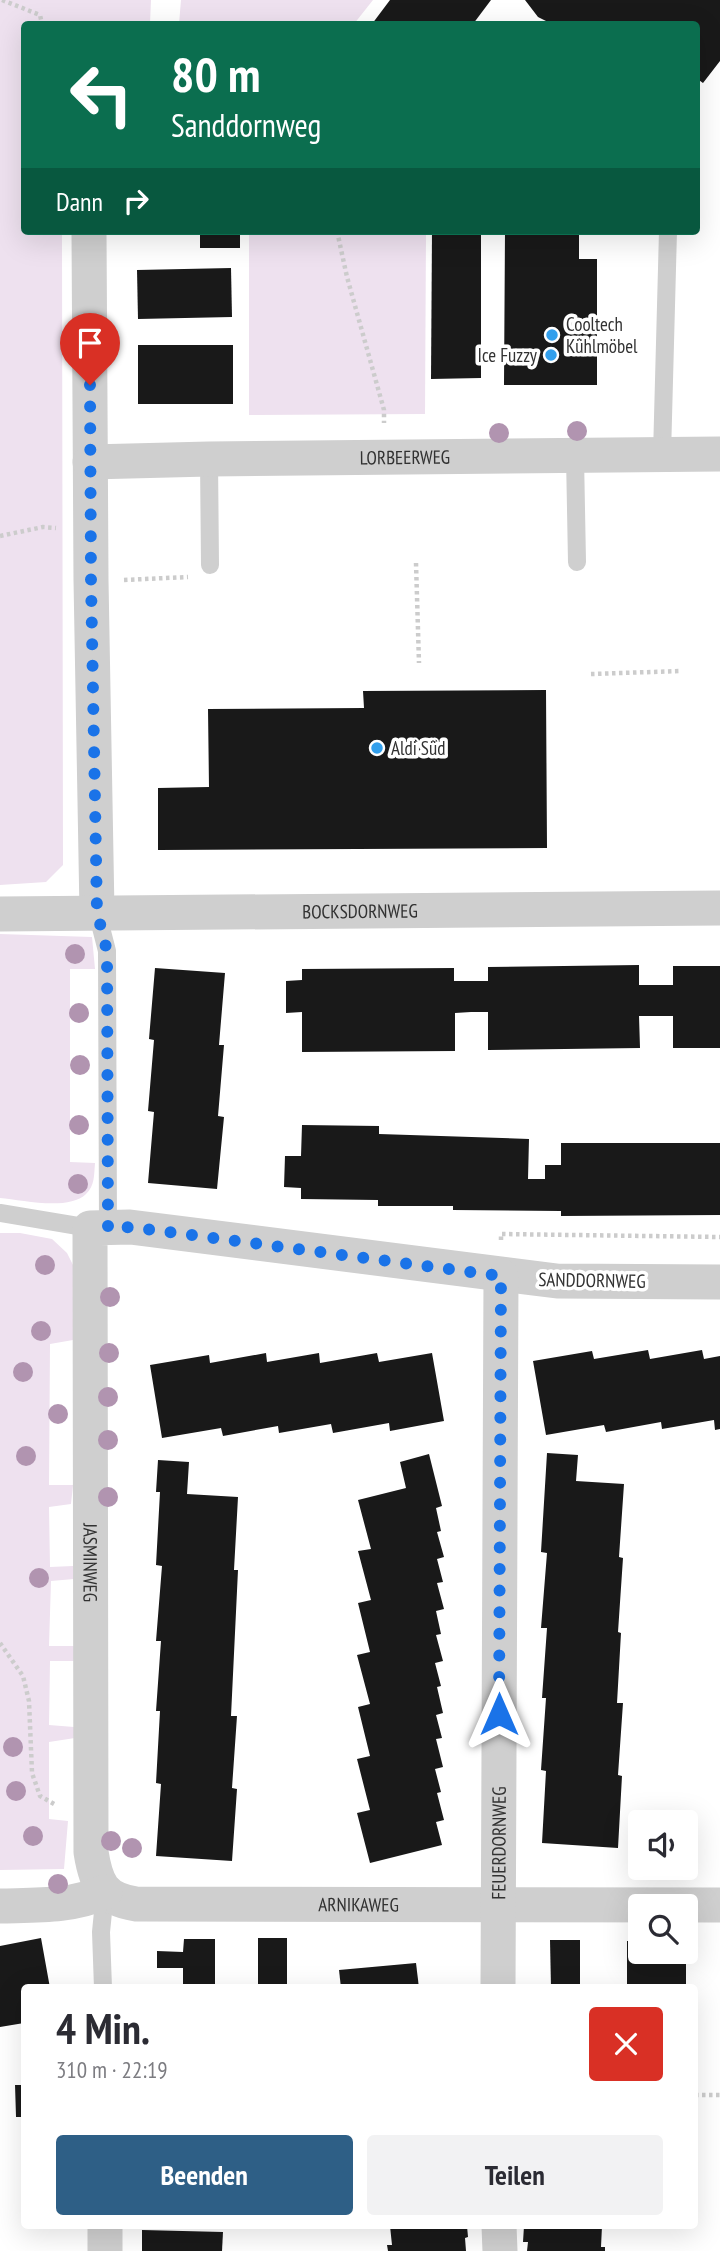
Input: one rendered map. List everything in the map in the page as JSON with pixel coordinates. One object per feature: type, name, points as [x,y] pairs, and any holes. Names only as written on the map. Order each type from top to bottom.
[{"type":"street","points":[[89,235],[97,912]]},
{"type":"street","name":"LORBEERWEG","points":[[90,462],[720,454]]},
{"type":"street","name":"BOCKSDORNWEG","points":[[0,914],[720,908]]},
{"type":"street","name":"SANDDORNWEG","points":[[99,1228],[131,1227],[557,1281],[720,1282]]},
{"type":"street","name":"JASMINWEG","points":[[99,1228],[91,1852],[95,1875],[105,1892]]},
{"type":"street","name":"FEUERDORNWEG","points":[[498,1984],[501,1276]]},
{"type":"street","points":[[0,1906],[64,1904],[85,1901],[105,1892]]},
{"type":"street","name":"ARNIKAWEG","points":[[105,1892],[120,1902],[136,1904],[720,1905]]},
{"type":"street","points":[[105,2229],[105,2251]]},
{"type":"street","points":[[499,2229],[500,2251]]},
{"type":"lane","points":[[663,455],[668,235]]},
{"type":"lane","points":[[575,456],[577,562]]},
{"type":"lane","points":[[209,459],[210,565]]},
{"type":"lane","points":[[0,1213],[99,1228],[107,951],[97,912]]},
{"type":"lane","points":[[103,1984],[101,1932],[105,1892]]},
{"type":"path","points":[[2,0],[40,15],[41,21]]},
{"type":"path","points":[[338,235],[384,410]]},
{"type":"path","points":[[0,536],[43,527],[92,533]]},
{"type":"path","points":[[416,563],[419,663]]},
{"type":"path","points":[[91,580],[186,579],[210,565]]},
{"type":"path","points":[[591,674],[681,671]]},
{"type":"path","points":[[501,1276],[501,1234],[720,1237]]},
{"type":"path","points":[[0,1643],[23,1676],[29,1701],[33,1773],[40,1796],[57,1805],[92,1801]]},
{"type":"path","points":[[698,2095],[720,2095]]},
{"type":"shaded area","points":[[0,0],[151,0],[150,21],[21,21],[21,235],[62,235],[63,865],[46,882],[0,885]]},
{"type":"shaded area","points":[[181,0],[373,0],[356,21],[179,21]]},
{"type":"shaded area","points":[[249,235],[426,235],[425,414],[249,415]]},
{"type":"shaded area","points":[[0,934],[92,937],[95,969],[70,969],[70,1162],[95,1163],[94,1176],[86,1194],[68,1202],[45,1203],[0,1198]]},
{"type":"shaded area","points":[[0,1233],[20,1233],[52,1239],[67,1253],[74,1267],[73,1340],[50,1344],[49,1485],[73,1485],[71,1504],[49,1507],[50,1567],[73,1566],[74,1579],[51,1581],[49,1646],[76,1646],[75,1661],[50,1661],[49,1725],[74,1727],[75,1738],[49,1742],[49,1819],[68,1821],[64,1869],[0,1870]]},
{"type":"building","points":[[390,0],[491,0],[475,21],[374,21]]},
{"type":"building","points":[[525,0],[720,0],[720,61],[703,83],[700,81],[700,21],[546,21],[538,17]]},
{"type":"building","points":[[200,235],[240,235],[240,248],[200,248]]},
{"type":"building","points":[[432,235],[481,235],[481,378],[431,379]]},
{"type":"building","points":[[505,235],[579,235],[579,259],[597,259],[597,385],[504,385]]},
{"type":"building","points":[[231,268],[232,317],[138,319],[137,270]]},
{"type":"building","points":[[138,345],[233,345],[233,404],[138,404]]},
{"type":"building","name":"Aldi Süd","points":[[546,690],[547,848],[158,850],[158,788],[209,787],[208,709],[364,708],[363,691]]},
{"type":"building","points":[[639,965],[639,985],[673,985],[673,966],[720,966],[720,1048],[673,1048],[673,1016],[639,1016],[640,1048],[488,1050],[488,1012],[471,1012],[455,1013],[455,1051],[302,1052],[302,1012],[286,1013],[286,981],[302,980],[302,969],[454,968],[454,981],[488,981],[488,967]]},
{"type":"building","points":[[155,968],[225,973],[219,1045],[224,1045],[218,1116],[224,1117],[217,1189],[148,1183],[154,1112],[148,1111],[154,1040],[149,1039]]},
{"type":"building","points":[[302,1125],[379,1126],[379,1134],[529,1139],[528,1179],[545,1179],[545,1165],[561,1165],[561,1143],[720,1143],[720,1215],[561,1216],[561,1211],[453,1210],[453,1206],[378,1206],[378,1200],[301,1199],[301,1188],[284,1187],[285,1156],[301,1156]]},
{"type":"building","points":[[648,1350],[650,1359],[702,1350],[704,1359],[720,1356],[720,1429],[715,1430],[714,1420],[662,1429],[661,1422],[606,1432],[604,1425],[546,1435],[533,1361],[592,1351],[594,1359]]},
{"type":"building","points":[[266,1353],[267,1362],[319,1353],[320,1363],[377,1353],[379,1362],[432,1353],[444,1421],[390,1431],[389,1423],[333,1433],[331,1424],[279,1433],[278,1426],[223,1436],[221,1428],[162,1438],[150,1365],[209,1355],[210,1363]]},
{"type":"building","points":[[547,1453],[578,1455],[576,1481],[624,1484],[619,1557],[623,1558],[617,1703],[623,1703],[618,1775],[622,1776],[618,1848],[542,1843],[546,1771],[541,1770],[546,1698],[542,1698],[547,1628],[541,1628],[547,1553],[541,1552]]},
{"type":"building","points":[[429,1454],[442,1506],[436,1508],[441,1531],[437,1532],[444,1557],[437,1559],[443,1582],[437,1583],[444,1609],[436,1611],[441,1634],[436,1635],[443,1661],[435,1663],[441,1686],[437,1687],[443,1713],[436,1715],[442,1738],[436,1739],[443,1767],[435,1769],[441,1792],[437,1793],[444,1820],[436,1822],[442,1845],[370,1863],[357,1813],[370,1810],[357,1759],[370,1756],[358,1707],[370,1704],[357,1655],[370,1652],[358,1603],[371,1600],[358,1551],[371,1549],[358,1500],[406,1488],[400,1462]]},
{"type":"building","points":[[158,1460],[189,1462],[187,1494],[238,1497],[234,1570],[238,1570],[231,1716],[237,1716],[232,1788],[237,1789],[232,1861],[156,1856],[161,1784],[156,1783],[160,1711],[156,1711],[161,1641],[156,1641],[162,1566],[156,1565],[160,1492],[156,1492]]},
{"type":"building","points":[[41,1938],[49,1984],[21,1984],[21,2024],[0,2027],[0,1946]]},
{"type":"building","points":[[258,1938],[287,1938],[287,1984],[258,1984]]},
{"type":"building","points":[[184,1939],[215,1939],[215,1984],[183,1984],[183,1968],[157,1968],[157,1951],[183,1952]]},
{"type":"building","points":[[550,1940],[580,1940],[580,1984],[551,1984]]},
{"type":"building","points":[[627,1941],[628,1964],[686,1964],[686,1984],[627,1984]]},
{"type":"building","points":[[416,1963],[419,1984],[341,1984],[339,1970]]},
{"type":"building","points":[[15,2085],[21,2085],[21,2117],[16,2117]]},
{"type":"building","points":[[390,2229],[467,2229],[466,2251],[388,2251],[387,2245],[392,2245]]},
{"type":"building","points":[[524,2229],[602,2229],[601,2247],[605,2247],[605,2251],[527,2251],[528,2242],[523,2242]]},
{"type":"building","points":[[142,2230],[223,2232],[222,2251],[142,2251]]},
{"type":"place","name":"Cooltech Kühlmöbel","points":[[552,335]]},
{"type":"place","name":"Ice Fuzzy","points":[[551,355]]},
{"type":"place","name":"Aldi Süd","points":[[377,748]]},
{"type":"route","points":[[90,385],[97,912],[107,951],[108,1228],[131,1227],[501,1276],[499,1714]]}]
